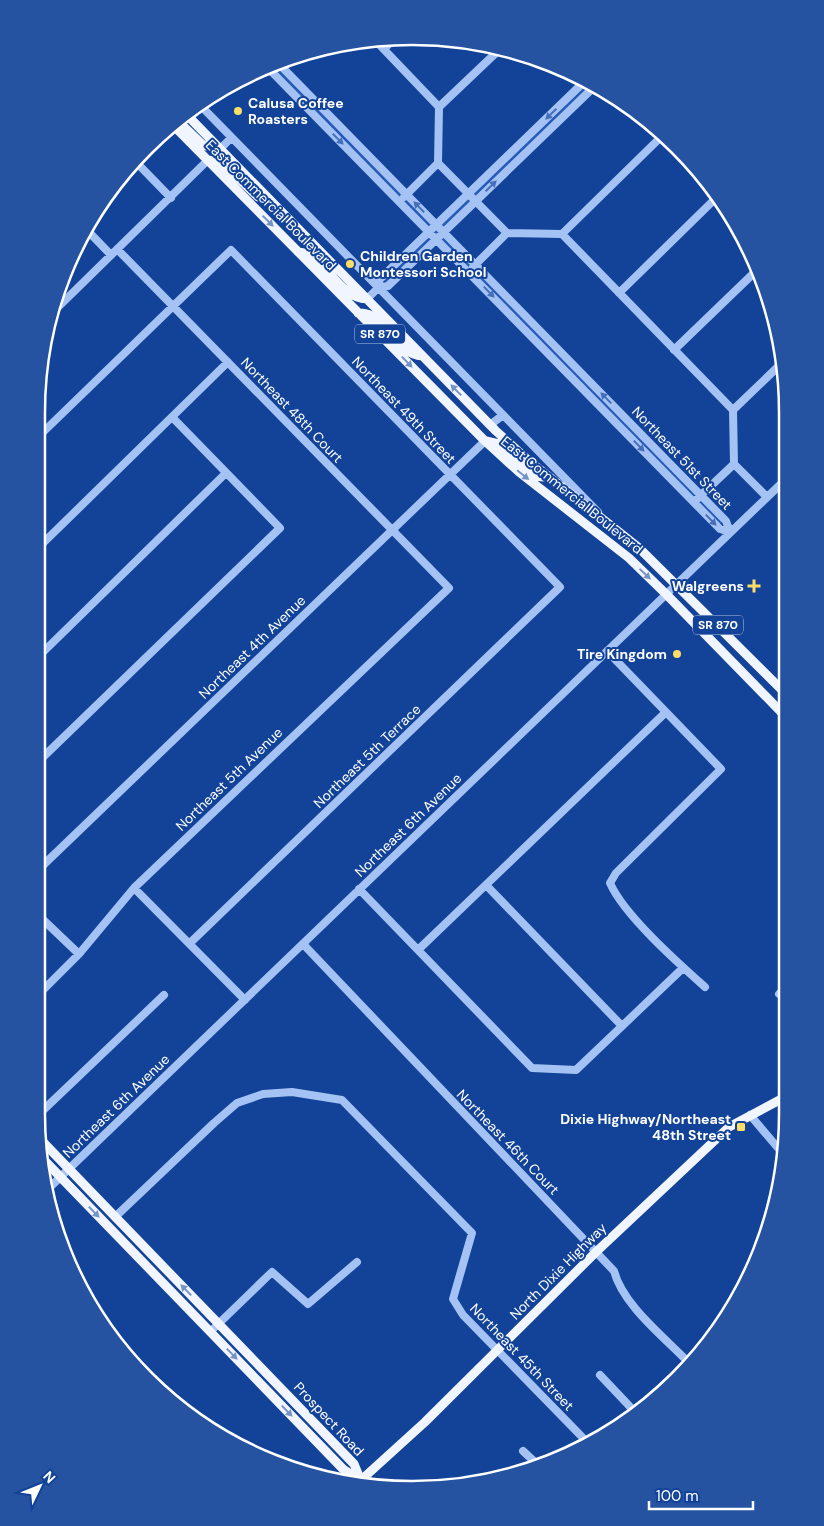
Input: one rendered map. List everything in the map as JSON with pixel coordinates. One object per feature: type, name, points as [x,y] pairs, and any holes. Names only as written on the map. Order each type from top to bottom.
[{"type":"main road","name":"East Commercial Boulevard","points":[[191,119],[490,425],[547,475],[606,519],[677,583],[779,687]]},
{"type":"main road","points":[[183,126],[203,145],[220,149]]},
{"type":"main road","name":"East Commercial Boulevard","points":[[178,130],[485,441],[519,472],[629,558],[779,710]]},
{"type":"main road","points":[[208,160],[222,163],[258,197],[268,198]]},
{"type":"main road","points":[[298,252],[309,254],[352,296],[366,299]]},
{"type":"main road","points":[[358,313],[365,312],[374,316],[411,354],[423,356]]},
{"type":"main road","points":[[431,387],[443,390],[478,426],[490,425]]},
{"type":"main road","points":[[485,441],[499,444],[536,476],[544,477],[547,475]]},
{"type":"main road","points":[[756,686],[770,693],[779,702]]},
{"type":"main road","name":"North Dixie Highway","points":[[364,1478],[425,1422],[596,1252],[729,1127],[779,1100]]},
{"type":"main road","name":"Prospect Road","points":[[47,1146],[354,1464],[359,1477]]},
{"type":"main road","name":"Prospect Road","points":[[48,1165],[346,1472],[353,1476]]},
{"type":"street","points":[[384,50],[388,46]]},
{"type":"street","points":[[381,47],[439,107]]},
{"type":"street","points":[[400,201],[438,163],[439,107],[493,54]]},
{"type":"street","name":"Northeast 51st Street","points":[[284,68],[701,496],[726,522],[730,532]]},
{"type":"street","name":"Northeast 51st Street","points":[[273,73],[430,231],[720,529],[730,532]]},
{"type":"street","points":[[289,90],[298,82]]},
{"type":"street","points":[[378,288],[380,279],[580,86]]},
{"type":"street","points":[[366,299],[378,288],[388,286],[590,91]]},
{"type":"street","points":[[204,110],[606,519]]},
{"type":"street","points":[[220,149],[232,138]]},
{"type":"street","points":[[562,234],[658,140]]},
{"type":"street","points":[[62,303],[208,160]]},
{"type":"street","points":[[438,163],[507,233],[562,234],[733,410],[734,464],[767,497]]},
{"type":"street","points":[[140,166],[171,198]]},
{"type":"street","points":[[619,293],[712,202]]},
{"type":"street","name":"Northeast 48th Court","points":[[91,233],[173,305],[448,588]]},
{"type":"street","points":[[469,271],[507,233]]},
{"type":"street","name":"Northeast 49th Street","points":[[173,305],[231,250],[560,587]]},
{"type":"street","points":[[674,350],[752,275]]},
{"type":"street","points":[[45,430],[173,305]]},
{"type":"street","points":[[561,367],[568,360]]},
{"type":"street","points":[[45,541],[228,362]]},
{"type":"street","points":[[733,410],[776,368]]},
{"type":"street","points":[[490,425],[503,415]]},
{"type":"street","points":[[45,756],[280,528],[172,417]]},
{"type":"street","name":"Northeast 4th Avenue","points":[[45,862],[485,441]]},
{"type":"street","points":[[694,502],[734,464]]},
{"type":"street","points":[[45,650],[226,473]]},
{"type":"street","name":"Northeast 6th Avenue","points":[[52,1185],[779,486]]},
{"type":"street","name":"Northeast 5th Terrace","points":[[190,944],[560,587]]},
{"type":"street","name":"Northeast 5th Avenue","points":[[45,989],[79,954],[134,888],[448,588]]},
{"type":"street","points":[[607,651],[721,769],[616,873],[610,883],[616,897],[683,968],[705,987]]},
{"type":"street","points":[[419,949],[665,713]]},
{"type":"street","points":[[486,886],[622,1026]]},
{"type":"street","points":[[134,888],[245,1000]]},
{"type":"street","points":[[359,889],[532,1068],[541,1070],[576,1070],[683,968]]},
{"type":"street","points":[[45,922],[79,954]]},
{"type":"street","name":"Northeast 46th Court","points":[[303,944],[614,1270],[617,1283],[627,1298],[685,1359]]},
{"type":"street","points":[[45,1107],[164,995]]},
{"type":"street","name":"Northeast 45th Street","points":[[115,1217],[237,1103],[263,1094],[292,1092],[342,1100],[472,1233],[453,1299],[463,1316],[583,1438]]},
{"type":"street","points":[[750,1114],[777,1148]]},
{"type":"street","points":[[210,1332],[272,1272],[308,1304],[357,1262]]},
{"type":"street","points":[[600,1376],[632,1407]]},
{"type":"street","points":[[523,1451],[533,1461]]},
{"type":"shaded area","points":[[281,69],[437,227],[582,87],[588,90],[442,232],[723,521],[719,525],[437,237],[388,284],[383,279],[432,232],[275,72]]},
{"type":"place","name":"Calusa Coffee Roasters","points":[[238,111]]},
{"type":"place","name":"Children Garden Montessori School","points":[[350,264]]},
{"type":"place","name":"Walgreens","points":[[754,586]]},
{"type":"place","name":"Tire Kingdom","points":[[677,654]]},
{"type":"place","name":"Dixie Highway/Northeast 48th Street","points":[[741,1127]]}]
